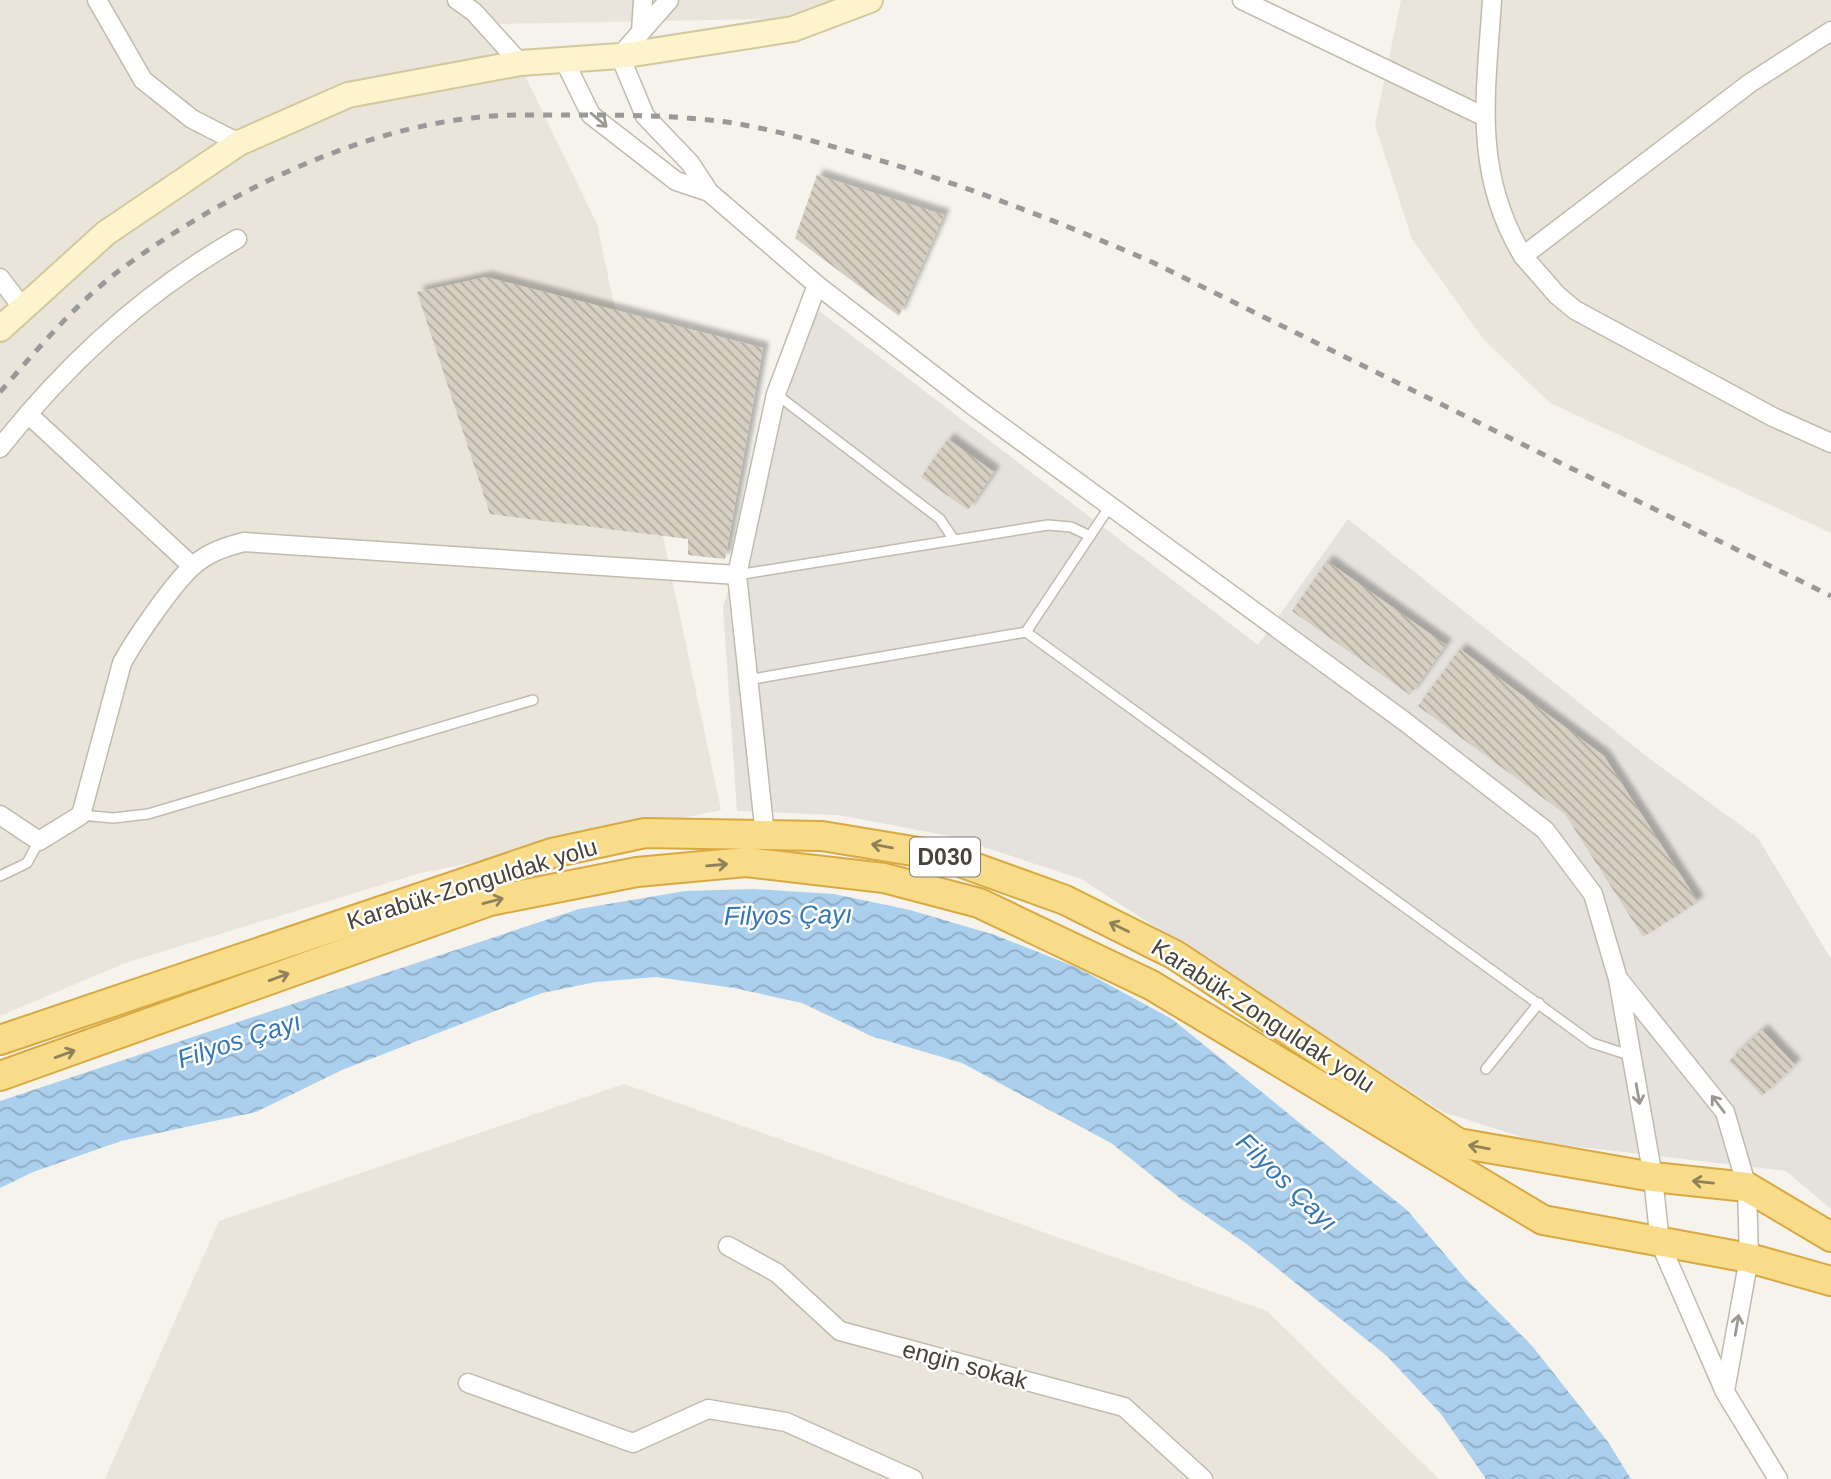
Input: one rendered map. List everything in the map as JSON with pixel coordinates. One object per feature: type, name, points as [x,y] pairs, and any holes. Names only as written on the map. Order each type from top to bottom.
[{"type":"highway","name":"Karabük-Zonguldak yolu","points":[[0,1041],[552,853],[645,833],[822,836],[943,856],[1065,900],[1175,955],[1458,1143],[1653,1177],[1746,1187],[1831,1237]]},
{"type":"highway","name":"Karabük-Zonguldak yolu","points":[[0,1076],[490,901],[637,872],[746,862],[884,878],[979,903],[1152,985],[1543,1220],[1749,1258],[1831,1281]]},
{"type":"main road","points":[[0,328],[106,233],[239,143],[348,95],[520,63],[565,62],[620,56],[793,29],[870,0]]},
{"type":"street","points":[[97,0],[143,80],[192,119],[239,143]]},
{"type":"street","points":[[457,0],[474,12],[520,63]]},
{"type":"street","points":[[641,32],[643,0]]},
{"type":"street","points":[[669,0],[620,56],[645,116],[691,163],[709,192],[817,285],[972,405],[1404,721],[1545,830],[1593,894],[1618,979],[1653,1177],[1660,1243],[1725,1392],[1778,1479]]},
{"type":"street","points":[[1242,0],[1485,117]]},
{"type":"street","points":[[1492,0],[1485,117],[1491,181],[1504,220],[1523,256],[1557,295],[1576,310],[1773,417],[1831,443]]},
{"type":"street","points":[[1523,256],[1749,83],[1831,31]]},
{"type":"street","points":[[565,62],[591,115],[676,181],[709,192]]},
{"type":"street","points":[[0,447],[28,414],[136,307],[186,270],[237,239]]},
{"type":"street","points":[[0,278],[22,307]]},
{"type":"street","points":[[765,835],[737,575],[776,394],[817,285]]},
{"type":"street","points":[[28,414],[192,566]]},
{"type":"street","points":[[0,815],[39,841],[81,815],[122,663],[133,644],[192,566],[209,554],[244,542],[737,575]]},
{"type":"street","points":[[1618,979],[1724,1112],[1746,1187],[1749,1258],[1725,1392]]},
{"type":"street","name":"engin sokak","points":[[728,1246],[777,1273],[840,1331],[1125,1407],[1203,1479]]},
{"type":"street","points":[[468,1383],[633,1443],[708,1409],[786,1422],[914,1479]]},
{"type":"lane","points":[[776,394],[940,519],[954,540]]},
{"type":"lane","points":[[1026,632],[1110,506]]},
{"type":"lane","points":[[737,575],[1048,525],[1070,527],[1090,536]]},
{"type":"lane","points":[[747,680],[1026,632],[1592,1043],[1632,1056]]},
{"type":"lane","points":[[81,815],[113,818],[148,814],[533,700]]},
{"type":"lane","points":[[0,876],[27,863],[39,841]]},
{"type":"lane","points":[[1486,1069],[1538,1003]]},
{"type":"shaded area","points":[[0,0],[846,0],[817,18],[500,24],[597,224],[721,810],[417,874],[125,963],[0,1016]]},
{"type":"shaded area","points":[[1401,0],[1831,0],[1831,533],[1550,403],[1484,340],[1412,239],[1375,125]]},
{"type":"shaded area","points":[[814,307],[1258,645],[1348,519],[1650,759],[1758,838],[1831,959],[1831,1209],[1786,1171],[1538,1142],[1443,1112],[1081,879],[950,836],[838,815],[737,811],[723,607]]},
{"type":"shaded area","points":[[624,1084],[1267,1311],[1439,1479],[105,1479],[219,1221]]},
{"type":"water","name":"Filyos Çayı","points":[[754,889],[834,894],[910,910],[995,935],[1078,968],[1172,1019],[1408,1211],[1464,1277],[1533,1347],[1608,1442],[1631,1479],[1486,1479],[1441,1414],[1387,1356],[1248,1245],[1181,1199],[1111,1143],[962,1063],[871,1036],[802,1003],[734,988],[656,977],[596,982],[542,993],[342,1070],[256,1112],[121,1141],[33,1172],[0,1188],[0,1101],[579,909],[685,891]]},
{"type":"building","points":[[817,175],[944,215],[899,316],[795,238]]},
{"type":"building","points":[[486,277],[763,348],[725,559],[688,555],[688,539],[490,514],[417,292]]},
{"type":"building","points":[[948,439],[994,472],[968,510],[921,477]]},
{"type":"building","points":[[1327,561],[1446,645],[1410,695],[1292,611]]},
{"type":"building","points":[[1460,649],[1604,756],[1698,902],[1643,937],[1565,814],[1418,706]]},
{"type":"building","points":[[1762,1030],[1795,1065],[1762,1096],[1729,1061]]},
{"type":"railway","points":[[0,392],[72,312],[120,270],[158,243],[242,194],[333,153],[426,125],[484,117],[624,115],[719,121],[804,139],[931,176],[1152,262],[1831,596]]}]
